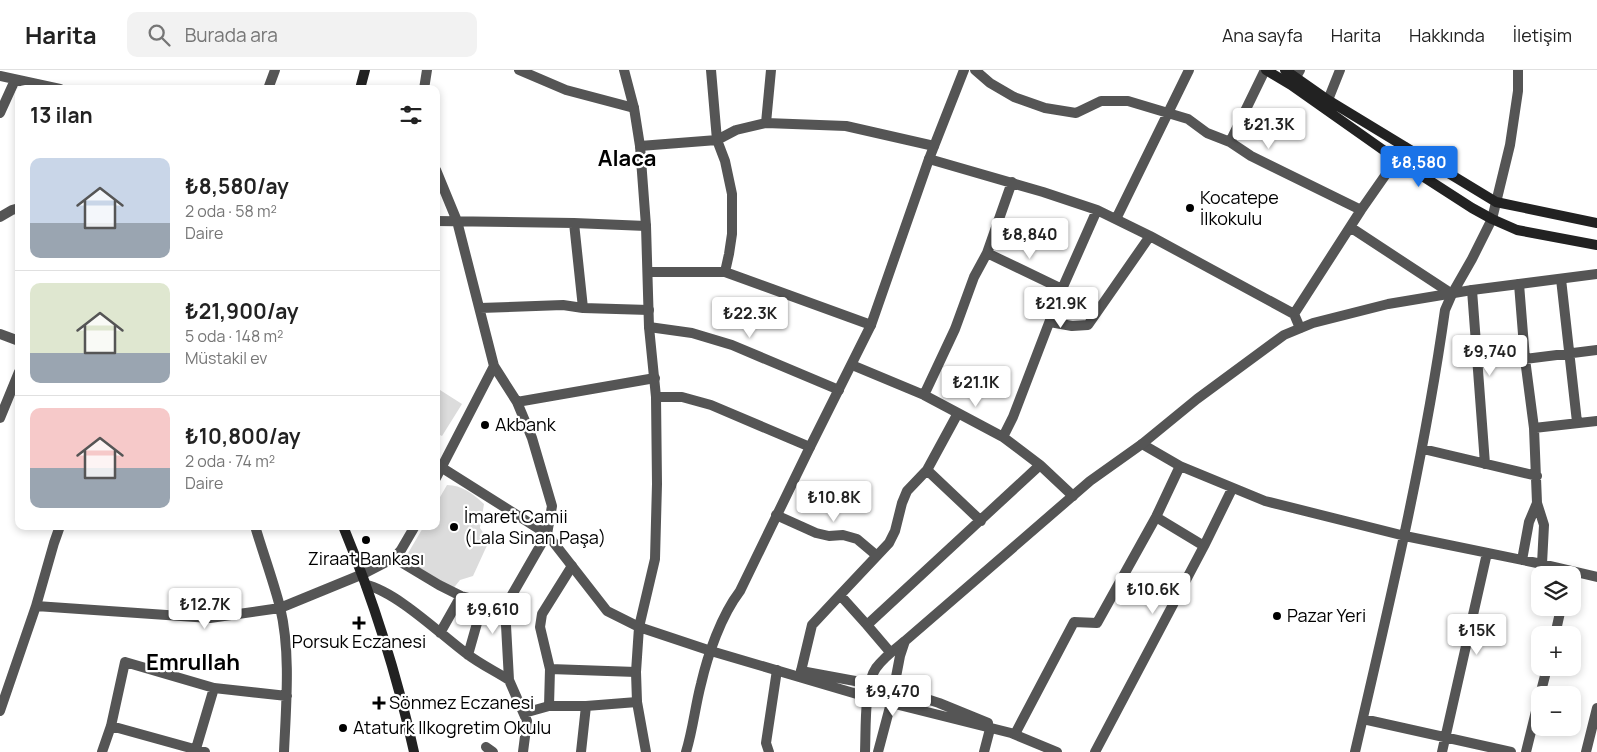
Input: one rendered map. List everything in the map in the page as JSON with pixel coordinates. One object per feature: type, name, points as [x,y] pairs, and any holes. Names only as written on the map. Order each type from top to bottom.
[{"type":"main road","points":[[361,85],[365,70]]},
{"type":"main road","points":[[1266,70],[1291,85],[1396,159],[1472,208],[1517,230],[1597,245]]},
{"type":"main road","points":[[1284,70],[1298,74],[1328,100],[1496,202],[1597,223]]},
{"type":"main road","points":[[345,530],[363,574],[404,706],[414,752]]},
{"type":"street","points":[[269,85],[275,70]]},
{"type":"street","points":[[425,85],[427,70]]},
{"type":"street","points":[[519,70],[566,90],[634,108]]},
{"type":"street","points":[[624,70],[634,108],[640,146],[646,226],[650,327],[656,397],[657,484],[655,558],[640,627],[636,672],[637,702],[646,752]]},
{"type":"street","points":[[711,70],[717,140],[725,161],[732,194],[732,234],[730,254],[725,272]]},
{"type":"street","points":[[766,123],[771,70]]},
{"type":"street","points":[[686,752],[710,651],[730,604],[740,591],[871,325],[929,159],[964,70]]},
{"type":"street","points":[[975,70],[990,83],[1014,97],[1045,108],[1076,113],[1101,101],[1128,101],[1188,119],[1207,133],[1230,142],[1251,156],[1361,210]]},
{"type":"street","points":[[1116,219],[1189,70]]},
{"type":"street","points":[[1230,142],[1266,70]]},
{"type":"street","points":[[1328,100],[1340,70]]},
{"type":"street","points":[[1355,752],[1423,449],[1445,310],[1492,218],[1510,145],[1518,91],[1518,70]]},
{"type":"street","points":[[0,76],[38,85]]},
{"type":"street","points":[[0,113],[15,80]]},
{"type":"street","points":[[640,146],[717,140],[736,130],[766,123],[846,126],[934,146]]},
{"type":"street","points":[[1294,314],[1350,226],[1405,146]]},
{"type":"street","points":[[929,159],[1012,182],[1097,210],[1150,236],[1294,314],[1300,328]]},
{"type":"street","points":[[440,180],[457,221],[494,366],[517,402],[532,438],[552,506],[548,534],[505,607],[509,680],[527,722],[523,752]]},
{"type":"street","points":[[924,395],[955,329],[974,277],[987,253],[1012,182]]},
{"type":"street","points":[[0,217],[15,209]]},
{"type":"street","points":[[1003,437],[1013,417],[1062,289],[1097,210]]},
{"type":"street","points":[[440,221],[646,226]]},
{"type":"street","points":[[574,223],[583,308]]},
{"type":"street","points":[[1350,226],[1452,294]]},
{"type":"street","points":[[1050,322],[1072,326],[1088,325],[1150,236]]},
{"type":"street","points":[[987,253],[1062,289]]},
{"type":"street","points":[[648,272],[725,272],[871,325]]},
{"type":"street","points":[[864,752],[868,697],[871,683],[875,669],[890,652],[905,642],[1073,496],[1284,335],[1300,328],[1388,304],[1472,290],[1597,274]]},
{"type":"street","points":[[1561,279],[1577,422]]},
{"type":"street","points":[[1519,284],[1525,359],[1534,428],[1537,503],[1544,525],[1542,564]]},
{"type":"street","points":[[1472,290],[1485,464]]},
{"type":"street","points":[[480,308],[563,305],[583,308],[649,310]]},
{"type":"street","points":[[650,327],[692,333],[732,345],[839,390]]},
{"type":"street","points":[[0,334],[15,340]]},
{"type":"street","points":[[1476,363],[1597,350]]},
{"type":"street","points":[[852,365],[924,395],[1003,437],[1040,465],[1073,496]]},
{"type":"street","points":[[440,463],[494,366]]},
{"type":"street","points":[[517,402],[655,378]]},
{"type":"street","points":[[0,418],[15,382]]},
{"type":"street","points":[[656,397],[682,397],[711,405],[810,447]]},
{"type":"street","points":[[800,671],[812,625],[889,543],[907,492],[926,470],[958,413]]},
{"type":"street","points":[[1534,428],[1597,420]]},
{"type":"street","points":[[1142,444],[1180,466],[1265,501],[1405,536],[1548,566]]},
{"type":"street","points":[[1423,449],[1537,476]]},
{"type":"street","points":[[867,626],[1040,465]]},
{"type":"street","points":[[440,466],[548,534],[607,611],[640,627],[710,651],[868,697],[1015,734]]},
{"type":"street","points":[[1015,734],[1074,622],[1097,623],[1156,517],[1180,466]]},
{"type":"street","points":[[926,470],[981,521]]},
{"type":"street","points":[[1095,752],[1204,546],[1232,489]]},
{"type":"street","points":[[1522,560],[1529,522],[1537,503]]},
{"type":"street","points":[[776,515],[816,534],[829,536],[844,535],[857,540],[876,556]]},
{"type":"street","points":[[1156,517],[1204,546]]},
{"type":"street","points":[[0,711],[36,606],[59,530]]},
{"type":"street","points":[[256,530],[280,608],[285,651],[287,696],[284,752]]},
{"type":"street","points":[[36,606],[210,618],[280,608],[363,574],[394,558],[413,530]]},
{"type":"street","points":[[1442,752],[1487,553]]},
{"type":"street","points":[[394,558],[461,596],[505,607]]},
{"type":"street","points":[[549,706],[550,669],[540,627],[542,614],[572,566]]},
{"type":"street","points":[[1581,575],[1597,578]]},
{"type":"street","points":[[366,585],[378,588],[468,655],[509,680]]},
{"type":"street","points":[[840,595],[890,652]]},
{"type":"street","points":[[440,634],[461,596]]},
{"type":"street","points":[[468,655],[483,602]]},
{"type":"street","points":[[878,752],[905,642]]},
{"type":"street","points":[[102,752],[111,726],[125,662],[214,688],[287,696]]},
{"type":"street","points":[[550,669],[636,672]]},
{"type":"street","points":[[778,670],[800,671],[893,688],[940,703],[1057,752]]},
{"type":"street","points":[[769,752],[766,743],[778,670]]},
{"type":"street","points":[[111,726],[199,751],[214,688]]},
{"type":"street","points":[[524,712],[549,706],[586,706],[637,702]]},
{"type":"street","points":[[581,752],[586,706]]},
{"type":"street","points":[[1590,750],[1597,708]]},
{"type":"street","points":[[1363,719],[1511,752]]},
{"type":"street","points":[[984,752],[990,729]]},
{"type":"street","points":[[1526,752],[1531,732]]},
{"type":"shaded area","points":[[440,390],[462,404],[442,436],[440,435]]},
{"type":"shaded area","points":[[447,485],[452,485],[462,488],[484,504],[480,528],[489,541],[473,576],[460,580],[452,590],[404,560],[422,530],[440,530],[440,497]]},
{"type":"place","name":"Kocatepe İlkokulu","points":[[1190,208]]},
{"type":"place","name":"Akbank","points":[[485,425]]},
{"type":"place","name":"İmaret Camii (Lala Sinan Paşa)","points":[[454,527]]},
{"type":"place","name":"Ziraat Bankası","points":[[366,540]]},
{"type":"place","name":"Pazar Yeri","points":[[1277,616]]},
{"type":"place","name":"Porsuk Eczanesi","points":[[359,623]]},
{"type":"place","name":"Sönmez Eczanesi","points":[[379,703]]},
{"type":"place","name":"Ataturk Ilkogretim Okulu","points":[[343,728]]},
{"type":"district","name":"Alaca","points":[[627,158]]},
{"type":"district","name":"Emrullah","points":[[193,662]]}]
